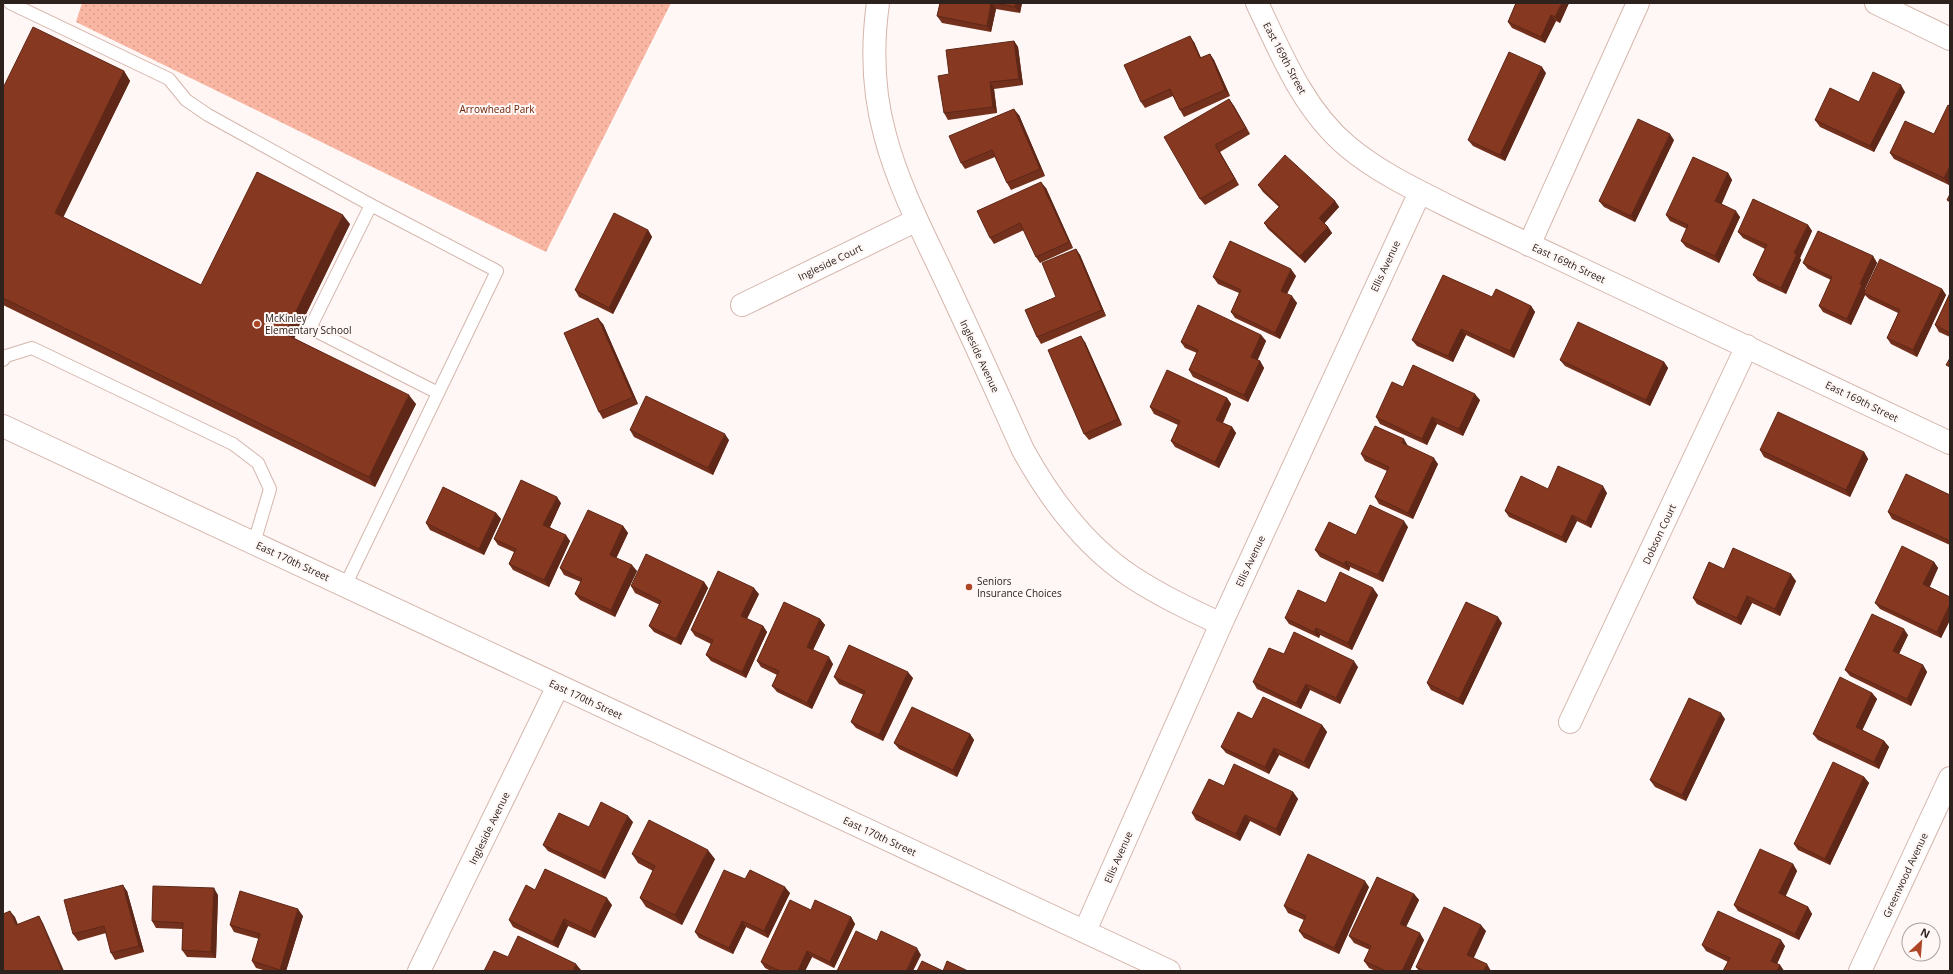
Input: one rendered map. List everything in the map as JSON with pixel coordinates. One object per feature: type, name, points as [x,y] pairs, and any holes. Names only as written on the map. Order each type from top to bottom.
[{"type":"street","name":"Ingleside Avenue","points":[[878,3],[874,46],[878,104],[890,154],[918,220],[1023,450],[1041,482],[1073,525],[1131,577],[1178,604],[1221,624]]},
{"type":"street","name":"East 169th Street","points":[[1257,3],[1297,84],[1313,108],[1331,130],[1346,145],[1383,172],[1420,192],[1529,245],[1748,346],[1950,443]]},
{"type":"street","points":[[1529,245],[1638,3]]},
{"type":"street","points":[[1876,3],[1950,38]]},
{"type":"street","name":"Ellis Avenue","points":[[1085,932],[1221,624],[1420,192]]},
{"type":"street","name":"Ingleside Court","points":[[742,305],[918,220]]},
{"type":"street","name":"Dobson Court","points":[[1570,722],[1748,346]]},
{"type":"street","name":"East 170th Street","points":[[3,426],[1169,971]]},
{"type":"street","name":"Ingleside Avenue","points":[[419,971],[558,686]]},
{"type":"street","name":"Greenwood Avenue","points":[[1860,971],[1950,778]]},
{"type":"lane","points":[[10,3],[169,79],[186,100],[208,115],[371,205],[497,271],[345,586]]},
{"type":"lane","points":[[371,205],[310,328],[438,393]]},
{"type":"lane","points":[[3,360],[6,356],[32,348],[233,444],[258,463],[270,489],[254,543]]},
{"type":"green space","name":"Arrowhead Park","points":[[82,3],[671,3],[546,252],[76,22]]},
{"type":"building","points":[[940,3],[991,3],[987,26],[937,16]]},
{"type":"building","points":[[995,3],[1016,3],[1015,7]]},
{"type":"building","points":[[1516,3],[1562,3],[1555,17],[1551,15],[1541,37],[1508,22]]},
{"type":"building","points":[[33,27],[124,71],[55,213],[201,285],[257,172],[343,215],[285,334],[409,395],[369,477],[3,298],[3,88]]},
{"type":"building","points":[[1190,36],[1200,58],[1210,54],[1225,90],[1180,110],[1170,89],[1141,102],[1124,65]]},
{"type":"building","points":[[1014,41],[1019,79],[990,82],[993,107],[944,113],[938,76],[949,74],[946,50]]},
{"type":"building","points":[[1509,52],[1542,67],[1500,155],[1468,140]]},
{"type":"building","points":[[1873,72],[1901,85],[1870,146],[1815,120],[1830,88],[1859,102]]},
{"type":"building","points":[[1229,99],[1246,128],[1215,145],[1235,179],[1200,199],[1164,137]]},
{"type":"building","points":[[1948,105],[1950,106],[1950,166],[1944,178],[1890,153],[1905,121],[1934,134]]},
{"type":"building","points":[[1014,109],[1040,169],[1007,183],[992,150],[961,163],[949,136]]},
{"type":"building","points":[[1638,119],[1670,134],[1631,216],[1599,201]]},
{"type":"building","points":[[1285,155],[1335,201],[1319,218],[1328,227],[1300,256],[1264,223],[1280,206],[1258,185]]},
{"type":"building","points":[[1693,157],[1728,173],[1715,201],[1736,211],[1715,256],[1681,241],[1688,225],[1666,215]]},
{"type":"building","points":[[1041,182],[1069,242],[1036,257],[1020,223],[990,238],[977,211]]},
{"type":"building","points":[[1950,194],[1950,202],[1947,200]]},
{"type":"building","points":[[1753,199],[1808,225],[1794,253],[1797,254],[1781,288],[1753,275],[1767,245],[1738,232]]},
{"type":"building","points":[[614,213],[648,230],[609,308],[575,290]]},
{"type":"building","points":[[1818,231],[1873,256],[1860,284],[1862,285],[1847,319],[1819,306],[1832,277],[1803,263]]},
{"type":"building","points":[[1230,241],[1291,269],[1281,291],[1292,296],[1275,333],[1231,312],[1241,290],[1213,277]]},
{"type":"building","points":[[1076,249],[1102,310],[1037,337],[1025,310],[1056,297],[1042,263]]},
{"type":"building","points":[[1880,259],[1942,289],[1913,350],[1887,338],[1900,310],[1864,293]]},
{"type":"building","points":[[1443,275],[1492,297],[1496,289],[1531,306],[1510,351],[1461,329],[1448,356],[1412,340]]},
{"type":"building","points":[[1950,293],[1950,333],[1935,325]]},
{"type":"building","points":[[1198,305],[1261,335],[1251,357],[1260,361],[1244,395],[1189,370],[1198,350],[1181,342]]},
{"type":"building","points":[[598,318],[633,397],[599,412],[564,333]]},
{"type":"building","points":[[1578,322],[1664,362],[1646,400],[1560,360]]},
{"type":"building","points":[[1081,336],[1118,419],[1084,434],[1048,350]]},
{"type":"building","points":[[1950,358],[1950,367],[1946,365]]},
{"type":"building","points":[[1413,365],[1475,394],[1459,429],[1432,417],[1422,439],[1376,417],[1392,382],[1403,387]]},
{"type":"building","points":[[1167,370],[1227,398],[1216,420],[1232,427],[1215,462],[1171,441],[1180,421],[1150,407]]},
{"type":"building","points":[[646,396],[725,434],[708,468],[630,430]]},
{"type":"building","points":[[1778,412],[1864,452],[1846,490],[1760,450]]},
{"type":"building","points":[[1375,426],[1404,439],[1402,443],[1434,458],[1408,513],[1375,497],[1389,467],[1361,454]]},
{"type":"building","points":[[1558,466],[1603,486],[1586,522],[1572,515],[1562,537],[1505,511],[1521,476],[1548,489]]},
{"type":"building","points":[[1906,474],[1950,495],[1950,541],[1888,512]]},
{"type":"building","points":[[521,480],[557,497],[543,525],[566,535],[544,580],[509,564],[516,549],[494,539]]},
{"type":"building","points":[[443,487],[496,513],[479,549],[426,523]]},
{"type":"building","points":[[1370,505],[1404,521],[1378,575],[1346,561],[1344,564],[1315,550],[1329,522],[1356,535]]},
{"type":"building","points":[[588,510],[623,526],[610,555],[632,565],[611,610],[575,594],[582,579],[560,568]]},
{"type":"building","points":[[1902,546],[1934,562],[1923,584],[1950,597],[1950,604],[1937,632],[1875,603]]},
{"type":"building","points":[[1733,548],[1791,574],[1775,609],[1747,596],[1737,618],[1693,598],[1709,562],[1724,569]]},
{"type":"building","points":[[646,554],[704,582],[676,639],[649,626],[661,601],[631,586]]},
{"type":"building","points":[[718,571],[754,588],[741,616],[763,626],[742,672],[706,655],[713,640],[691,630]]},
{"type":"building","points":[[1340,572],[1373,588],[1348,643],[1316,628],[1314,632],[1285,618],[1298,590],[1326,603]]},
{"type":"building","points":[[784,602],[820,619],[807,647],[829,657],[807,703],[772,686],[779,671],[757,661]]},
{"type":"building","points":[[1466,602],[1498,617],[1459,699],[1427,683]]},
{"type":"building","points":[[1872,614],[1904,629],[1893,651],[1923,665],[1907,699],[1845,670]]},
{"type":"building","points":[[1294,632],[1354,661],[1336,698],[1306,684],[1296,703],[1253,682],[1269,648],[1284,654]]},
{"type":"building","points":[[849,645],[908,672],[879,735],[851,722],[865,691],[834,677]]},
{"type":"building","points":[[1840,677],[1872,693],[1856,727],[1884,741],[1874,762],[1813,734]]},
{"type":"building","points":[[1263,697],[1322,725],[1304,762],[1274,748],[1265,767],[1221,747],[1238,712],[1252,719]]},
{"type":"building","points":[[1689,698],[1721,713],[1682,795],[1650,780]]},
{"type":"building","points":[[912,707],[970,734],[953,770],[894,743]]},
{"type":"building","points":[[1833,762],[1864,777],[1825,859],[1794,844]]},
{"type":"building","points":[[1234,764],[1293,792],[1276,829],[1245,815],[1236,834],[1192,813],[1209,779],[1224,786]]},
{"type":"building","points":[[601,802],[628,816],[601,872],[543,845],[559,813],[589,827]]},
{"type":"building","points":[[649,820],[708,850],[675,915],[640,898],[655,866],[632,854]]},
{"type":"building","points":[[1760,849],[1793,864],[1779,893],[1808,907],[1795,934],[1734,905]]},
{"type":"building","points":[[1308,854],[1365,881],[1334,948],[1299,931],[1306,916],[1284,906]]},
{"type":"building","points":[[545,869],[607,898],[591,932],[564,919],[553,942],[509,920],[526,885],[535,890]]},
{"type":"building","points":[[724,870],[745,879],[750,870],[785,887],[764,931],[742,921],[729,948],[695,932]]},
{"type":"building","points":[[1377,877],[1414,894],[1400,924],[1420,933],[1402,971],[1386,971],[1364,961],[1371,946],[1349,936]]},
{"type":"building","points":[[123,885],[139,946],[111,953],[104,926],[73,934],[64,900]]},
{"type":"building","points":[[153,886],[214,888],[211,952],[182,950],[183,923],[152,921]]},
{"type":"building","points":[[240,891],[298,909],[280,970],[252,961],[260,934],[230,925]]},
{"type":"building","points":[[790,900],[811,910],[815,900],[851,917],[830,962],[807,951],[798,971],[780,971],[761,962]]},
{"type":"building","points":[[1444,907],[1481,925],[1467,955],[1487,964],[1484,971],[1425,971],[1416,967]]},
{"type":"building","points":[[10,911],[16,925],[39,916],[62,971],[3,971],[3,914]]},
{"type":"building","points":[[1718,911],[1781,940],[1771,961],[1780,965],[1777,971],[1723,971],[1730,958],[1702,945]]},
{"type":"building","points":[[856,931],[877,941],[881,931],[917,948],[906,971],[837,971]]},
{"type":"building","points":[[518,936],[576,964],[573,971],[484,971],[494,951],[508,957]]},
{"type":"building","points":[[922,961],[943,971],[917,971]]},
{"type":"building","points":[[947,961],[968,971],[943,971]]},
{"type":"place","name":"McKinley Elementary School","points":[[257,324]]},
{"type":"place","name":"Seniors Insurance Choices","points":[[969,587]]}]
